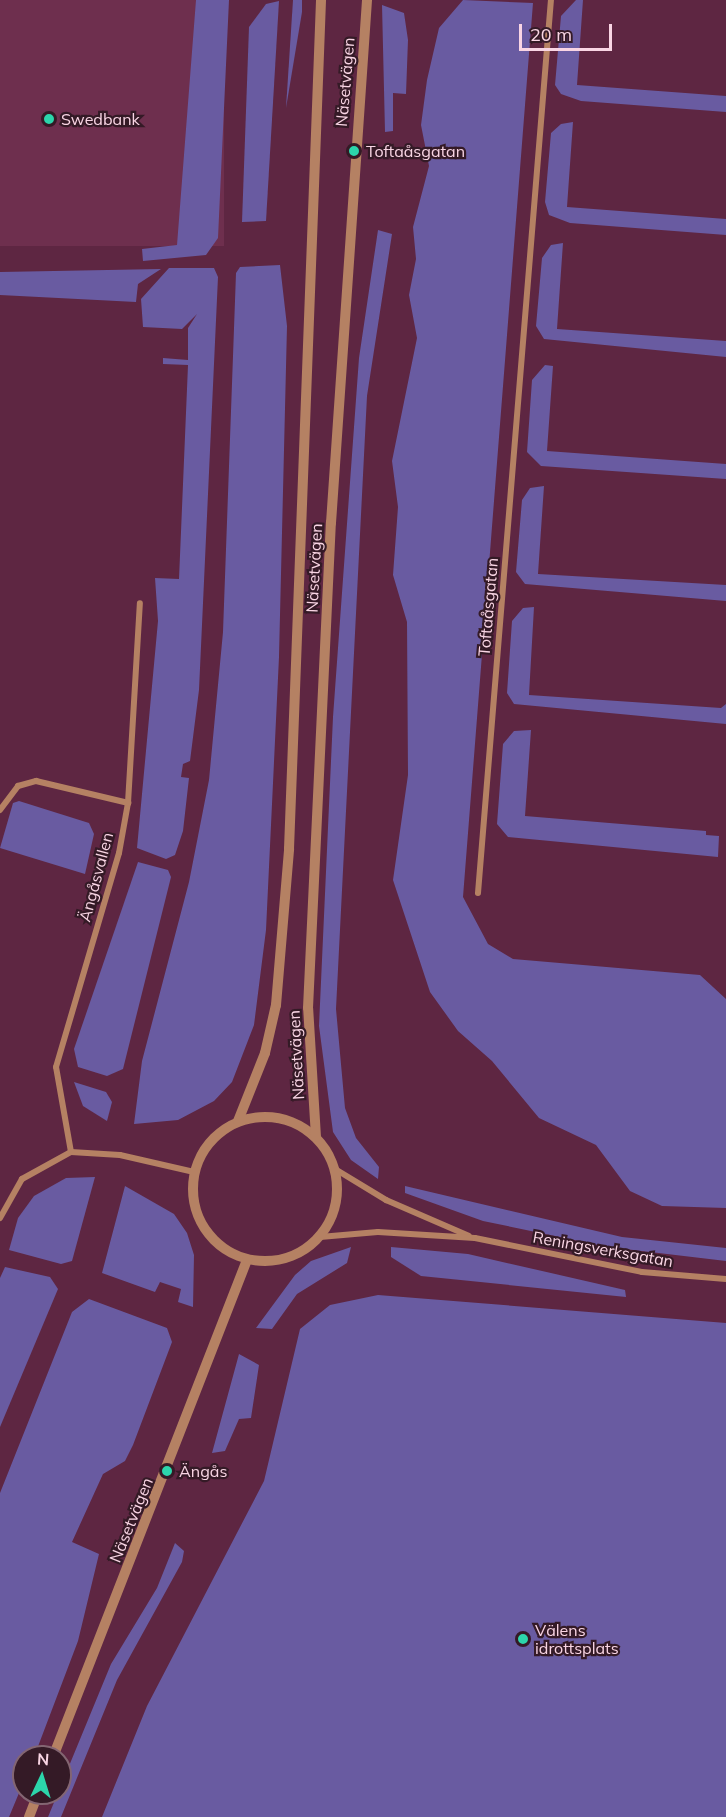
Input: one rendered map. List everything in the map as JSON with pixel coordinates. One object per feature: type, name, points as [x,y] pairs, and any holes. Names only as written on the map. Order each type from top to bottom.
[{"type":"street","name":"Näsetvägen","points":[[238,1121],[265,1053],[276,1005],[289,849],[321,0]]},
{"type":"street","name":"Näsetvägen","points":[[316,1137],[308,1008],[332,511],[367,0]]},
{"type":"street","name":"Toftaåsgatan","points":[[478,893],[551,0]]},
{"type":"street","name":"Ängåsvallen","points":[[71,1152],[56,1067],[119,853],[128,803],[140,603]]},
{"type":"street","points":[[0,810],[18,786],[36,781],[128,803]]},
{"type":"street","points":[[280,1117],[316,1137],[335,1169],[336,1205],[320,1237],[286,1259],[247,1260],[209,1236],[192,1195],[194,1172],[218,1133],[238,1121],[280,1117]]},
{"type":"street","points":[[0,1218],[22,1179],[71,1152],[120,1155],[194,1172]]},
{"type":"street","name":"Reningsverksgatan","points":[[335,1169],[386,1200],[475,1238]]},
{"type":"street","name":"Reningsverksgatan","points":[[320,1237],[378,1232],[475,1238],[642,1272],[726,1279]]},
{"type":"street","name":"Näsetvägen","points":[[58,1745],[247,1260]]},
{"type":"shaded area","points":[[0,0],[224,0],[224,246],[0,246]]},
{"type":"shaded area","points":[[196,0],[229,0],[218,238],[206,255],[143,261],[142,249],[177,245]]},
{"type":"shaded area","points":[[293,0],[302,0],[302,12],[286,108]]},
{"type":"shaded area","points":[[463,0],[533,3],[463,897],[488,944],[513,959],[700,975],[726,999],[726,1208],[662,1206],[630,1191],[596,1145],[539,1118],[492,1061],[458,1031],[430,992],[393,880],[408,775],[407,622],[393,575],[398,507],[392,461],[417,338],[409,295],[416,259],[413,227],[429,166],[421,125],[427,80],[439,28]]},
{"type":"shaded area","points":[[576,0],[583,0],[577,85],[726,96],[726,112],[581,101],[561,94],[555,85],[561,16]]},
{"type":"shaded area","points":[[279,1],[266,221],[242,222],[249,27],[266,4]]},
{"type":"shaded area","points":[[382,5],[404,13],[408,40],[406,94],[393,93],[393,131],[385,132]]},
{"type":"shaded area","points":[[573,122],[567,207],[726,219],[726,235],[570,223],[549,215],[545,202],[551,133],[561,124]]},
{"type":"shaded area","points":[[378,230],[392,234],[367,396],[336,1009],[345,1108],[356,1138],[379,1167],[378,1179],[351,1160],[333,1132],[319,1026],[333,717],[359,358]]},
{"type":"shaded area","points":[[563,243],[557,329],[726,341],[726,357],[544,339],[536,326],[542,258],[551,245]]},
{"type":"shaded area","points":[[280,265],[287,326],[279,657],[266,930],[254,1025],[232,1082],[214,1101],[178,1120],[134,1124],[142,1061],[189,882],[209,780],[223,632],[236,273],[240,267]]},
{"type":"shaded area","points":[[169,268],[214,268],[218,277],[199,690],[190,761],[183,764],[181,777],[189,778],[183,831],[175,855],[166,859],[137,848],[158,621],[155,578],[179,579],[188,365],[163,364],[163,358],[188,360],[188,328],[197,314],[182,329],[143,327],[141,299]]},
{"type":"shaded area","points":[[161,269],[138,284],[136,302],[0,295],[0,272]]},
{"type":"shaded area","points":[[545,365],[553,366],[547,451],[726,464],[726,479],[541,466],[527,452],[532,380]]},
{"type":"shaded area","points":[[544,486],[538,574],[726,585],[726,601],[525,584],[516,572],[522,500],[530,488]]},
{"type":"shaded area","points":[[534,607],[529,695],[721,708],[726,704],[726,724],[514,704],[507,693],[512,621],[523,608]]},
{"type":"shaded area","points":[[531,730],[525,816],[706,831],[706,835],[719,836],[718,857],[508,837],[497,824],[503,744],[514,731]]},
{"type":"shaded area","points":[[19,801],[89,823],[94,834],[85,874],[0,848],[13,803]]},
{"type":"shaded area","points":[[138,862],[168,870],[171,877],[123,1069],[107,1076],[78,1067],[74,1049]]},
{"type":"shaded area","points":[[74,1082],[106,1092],[112,1102],[107,1121],[83,1106]]},
{"type":"shaded area","points":[[95,1177],[72,1261],[61,1264],[9,1250],[18,1218],[34,1196],[66,1178]]},
{"type":"shaded area","points":[[125,1186],[174,1214],[187,1233],[194,1255],[193,1307],[178,1302],[181,1289],[160,1282],[155,1292],[102,1273]]},
{"type":"shaded area","points":[[405,1186],[622,1237],[726,1248],[726,1261],[608,1247],[483,1221],[405,1193]]},
{"type":"shaded area","points":[[351,1247],[347,1263],[297,1294],[272,1329],[256,1328],[295,1275],[311,1261]]},
{"type":"shaded area","points":[[391,1247],[468,1254],[625,1290],[626,1297],[421,1276],[391,1257]]},
{"type":"shaded area","points":[[5,1267],[50,1277],[58,1289],[0,1427],[0,1278]]},
{"type":"shaded area","points":[[378,1295],[726,1323],[726,1817],[102,1817],[147,1706],[264,1481],[300,1329],[330,1305]]},
{"type":"shaded area","points":[[89,1299],[167,1328],[172,1342],[125,1461],[103,1474],[72,1542],[99,1554],[78,1641],[39,1745],[12,1745],[12,1805],[14,1805],[9,1817],[0,1817],[0,1493],[72,1312]]},
{"type":"shaded area","points":[[239,1354],[259,1365],[251,1418],[239,1419],[225,1451],[212,1453]]},
{"type":"shaded area","points":[[175,1543],[184,1551],[182,1562],[117,1680],[72,1790],[72,1759],[111,1664],[157,1588]]},
{"type":"shaded area","points":[[53,1805],[66,1805],[61,1817],[48,1817]]},
{"type":"place","name":"Swedbank","points":[[49,119]]},
{"type":"place","name":"Toftaåsgatan","points":[[354,151]]},
{"type":"place","name":"Ängås","points":[[167,1471]]},
{"type":"place","name":"Välens idrottsplats","points":[[523,1639]]}]
